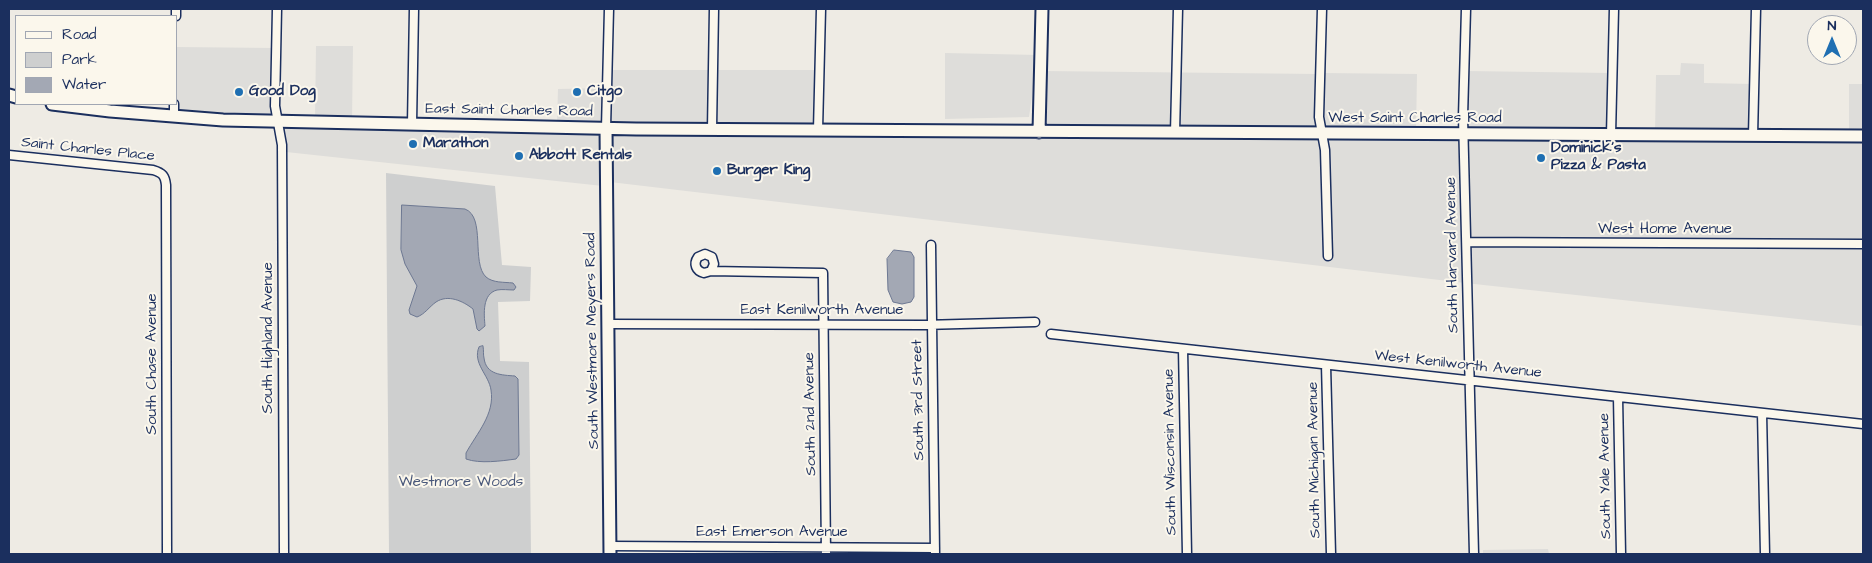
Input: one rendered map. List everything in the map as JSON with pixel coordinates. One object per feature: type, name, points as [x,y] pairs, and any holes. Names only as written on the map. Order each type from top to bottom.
[{"type":"main road","points":[[1039,132],[1042,9]]},
{"type":"main road","name":"East Saint Charles Road","points":[[62,105],[174,116],[278,122],[606,128],[966,131]]},
{"type":"main road","name":"South Westmore Meyers Road","points":[[606,128],[610,550]]},
{"type":"main road","name":"West Saint Charles Road","points":[[966,131],[1863,136]]},
{"type":"street","name":"South Highland Avenue","points":[[277,9],[275,106],[282,145],[284,554]]},
{"type":"street","points":[[412,124],[414,9]]},
{"type":"street","points":[[606,128],[609,9]]},
{"type":"street","points":[[712,129],[714,9]]},
{"type":"street","points":[[818,130],[821,9]]},
{"type":"street","points":[[1175,133],[1178,9]]},
{"type":"street","points":[[1322,9],[1319,117],[1325,150],[1328,256]]},
{"type":"street","name":"South Harvard Avenue","points":[[1466,9],[1463,117],[1474,554]]},
{"type":"street","points":[[1611,135],[1614,9]]},
{"type":"street","points":[[1753,136],[1756,9]]},
{"type":"street","points":[[174,105],[174,116]]},
{"type":"street","name":"Saint Charles Place","points":[[9,155],[154,170],[164,174]]},
{"type":"street","name":"South Chase Avenue","points":[[164,174],[166,181],[168,554]]},
{"type":"street","name":"West Home Avenue","points":[[1467,242],[1863,244]]},
{"type":"street","name":"South 3rd Street","points":[[931,245],[935,551]]},
{"type":"street","name":"South 2nd Avenue","points":[[711,271],[823,272],[826,551]]},
{"type":"street","name":"East Kenilworth Avenue","points":[[608,324],[932,324],[1035,322]]},
{"type":"street","name":"West Kenilworth Avenue","points":[[1051,334],[1863,424]]},
{"type":"street","name":"South Wisconsin Avenue","points":[[1183,349],[1187,554]]},
{"type":"street","name":"South Michigan Avenue","points":[[1326,364],[1330,554]]},
{"type":"street","name":"South Yale Avenue","points":[[1618,397],[1622,554]]},
{"type":"street","points":[[1762,413],[1764,554]]},
{"type":"street","name":"East Emerson Avenue","points":[[610,550],[935,551]]},
{"type":"shaded area","points":[[316,46],[353,46],[352,120],[315,120]]},
{"type":"shaded area","points":[[178,47],[274,48],[273,120],[176,114],[176,105],[178,105]]},
{"type":"shaded area","points":[[945,53],[1038,55],[1029,117],[945,119]]},
{"type":"shaded area","points":[[1681,63],[1704,64],[1704,83],[1752,84],[1751,134],[1655,133],[1656,75],[1680,75]]},
{"type":"shaded area","points":[[608,70],[817,70],[816,128],[608,126]]},
{"type":"shaded area","points":[[1043,71],[1317,74],[1319,131],[1042,130]]},
{"type":"shaded area","points":[[1466,71],[1610,73],[1608,133],[1466,132]]},
{"type":"shaded area","points":[[1322,73],[1417,74],[1416,132],[1324,131]]},
{"type":"shaded area","points":[[1849,84],[1863,84],[1863,134],[1849,134]]},
{"type":"shaded area","points":[[605,88],[604,126],[557,125],[558,89]]},
{"type":"shaded area","points":[[282,124],[603,130],[603,186],[286,152]]},
{"type":"shaded area","points":[[609,131],[1863,141],[1863,326],[1465,283],[610,182]]},
{"type":"shaded area","points":[[1548,549],[1549,554],[1483,554],[1483,550]]},
{"type":"green space","name":"Westmore Woods","points":[[386,173],[495,186],[502,265],[531,267],[530,301],[498,302],[500,361],[529,362],[531,554],[389,554]]},
{"type":"water","points":[[402,205],[465,209],[475,221],[479,262],[486,277],[499,282],[513,283],[516,287],[514,290],[497,290],[492,292],[486,300],[485,326],[479,331],[473,309],[465,303],[455,300],[445,299],[436,302],[417,317],[410,314],[409,310],[417,286],[405,264],[401,250]]},
{"type":"water","points":[[894,250],[911,252],[914,257],[914,297],[911,302],[902,304],[893,302],[888,290],[887,259]]},
{"type":"water","points":[[483,346],[485,364],[491,371],[515,376],[518,379],[519,455],[516,459],[484,462],[466,459],[466,453],[488,415],[492,399],[490,385],[479,364],[477,353],[479,347]]},
{"type":"place","name":"Good Dog","points":[[239,92]]},
{"type":"place","name":"Citgo","points":[[577,92]]},
{"type":"place","name":"Marathon","points":[[413,144]]},
{"type":"place","name":"Abbott Rentals","points":[[519,156]]},
{"type":"place","name":"Dominick's Pizza & Pasta","points":[[1541,158]]},
{"type":"place","name":"Burger King","points":[[717,171]]}]
